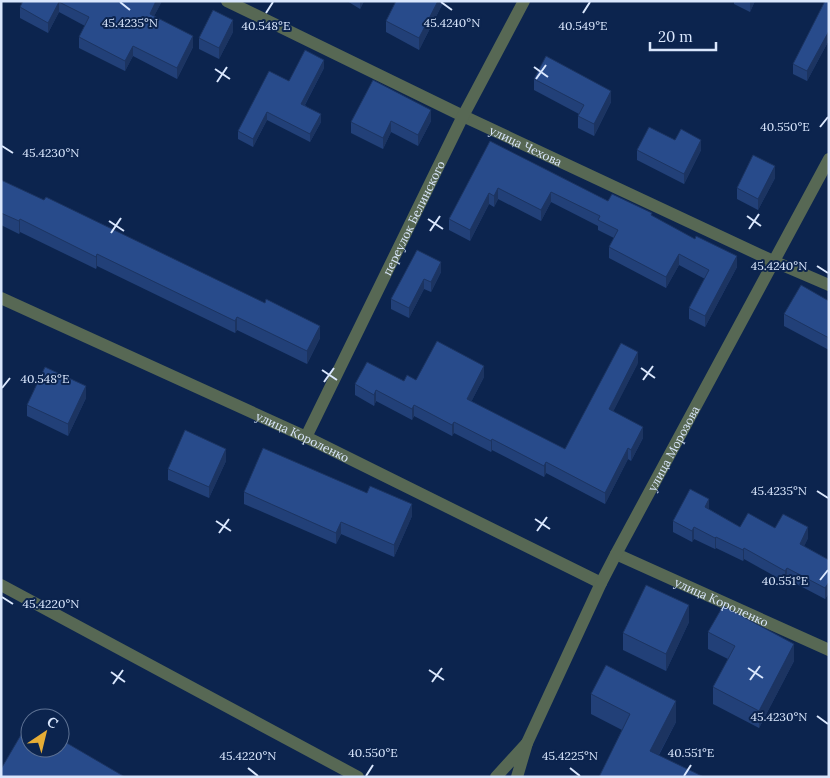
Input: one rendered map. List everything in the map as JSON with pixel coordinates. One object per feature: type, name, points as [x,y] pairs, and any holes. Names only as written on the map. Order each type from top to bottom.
[{"type":"street","name":"улица Чехова","points":[[227,1],[463,116],[774,261],[829,284]]},
{"type":"street","name":"переулок Белинского","points":[[306,437],[463,116],[524,1]]},
{"type":"street","name":"улица Морозова","points":[[527,743],[601,583],[829,159]]},
{"type":"street","name":"улица Короленко","points":[[1,298],[306,437],[601,583]]},
{"type":"street","name":"улица Короленко","points":[[616,554],[829,650]]},
{"type":"street","points":[[1,585],[358,777]]},
{"type":"street","points":[[496,777],[527,743]]},
{"type":"street","points":[[517,777],[527,743]]},
{"type":"building","points":[[23,1],[156,1],[150,14],[193,36],[177,68],[133,46],[125,61],[79,37],[89,17],[59,2],[48,23],[20,7]]},
{"type":"building","points":[[396,1],[438,1],[419,38],[386,21]]},
{"type":"building","points":[[825,1],[829,1],[829,31],[807,71],[793,64]]},
{"type":"building","points":[[213,10],[233,20],[219,48],[199,38]]},
{"type":"building","points":[[305,50],[324,60],[301,104],[321,114],[310,134],[267,112],[253,139],[238,131],[269,71],[289,81]]},
{"type":"building","points":[[546,56],[611,91],[594,124],[578,116],[584,105],[534,79]]},
{"type":"building","points":[[373,80],[431,110],[418,135],[391,121],[383,138],[351,122]]},
{"type":"building","points":[[649,127],[675,140],[681,129],[701,140],[684,174],[637,150]]},
{"type":"building","points":[[490,141],[608,201],[612,194],[652,213],[651,215],[695,239],[696,236],[737,256],[705,316],[689,308],[709,270],[679,254],[666,277],[609,247],[618,230],[598,220],[600,216],[551,192],[541,210],[498,188],[494,196],[489,193],[470,230],[449,219]]},
{"type":"building","points":[[753,155],[775,166],[758,199],[737,188]]},
{"type":"building","points":[[1,180],[44,200],[46,197],[265,303],[266,299],[320,326],[307,351],[237,317],[235,321],[97,254],[96,257],[20,219],[19,221],[1,213]]},
{"type":"building","points":[[417,250],[441,262],[431,282],[424,279],[409,308],[391,299]]},
{"type":"building","points":[[801,285],[829,301],[829,338],[784,314]]},
{"type":"building","points":[[437,341],[484,366],[467,399],[565,449],[621,343],[638,352],[609,409],[643,427],[631,450],[628,448],[605,493],[546,462],[544,466],[454,422],[452,425],[414,405],[412,409],[376,390],[374,395],[355,384],[367,362],[404,381],[407,375],[416,380]]},
{"type":"building","points":[[45,367],[86,386],[68,424],[27,405]]},
{"type":"building","points":[[185,430],[226,449],[209,487],[168,469]]},
{"type":"building","points":[[263,448],[367,493],[370,486],[412,504],[394,545],[341,522],[336,533],[244,492]]},
{"type":"building","points":[[690,489],[709,499],[705,507],[740,527],[748,513],[775,528],[783,514],[808,527],[800,544],[829,560],[829,582],[825,588],[787,568],[785,571],[744,548],[743,550],[694,527],[692,531],[673,521]]},
{"type":"building","points":[[646,585],[689,605],[666,654],[623,633]]},
{"type":"building","points":[[723,606],[794,644],[759,711],[713,687],[735,646],[708,632]]},
{"type":"building","points":[[606,665],[676,701],[650,751],[704,777],[599,777],[630,714],[591,694]]},
{"type":"building","points":[[20,736],[20,758],[70,758],[70,745],[125,777],[1,777],[1,769]]}]
